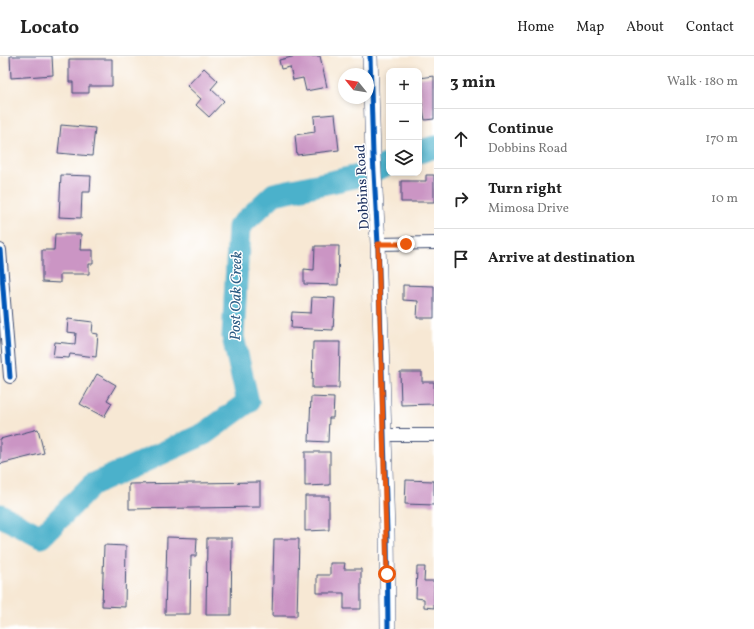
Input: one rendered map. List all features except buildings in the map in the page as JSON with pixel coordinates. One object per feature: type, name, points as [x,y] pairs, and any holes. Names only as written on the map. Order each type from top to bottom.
[{"type":"street","name":"Dobbins Road","points":[[370,56],[373,155],[378,244],[387,532],[388,629]]},
{"type":"street","points":[[378,244],[434,243]]},
{"type":"street","points":[[0,250],[10,377]]},
{"type":"street","points":[[383,435],[434,435]]},
{"type":"waterway","name":"Post Oak Creek","points":[[422,151],[434,147]]},
{"type":"waterway","name":"Post Oak Creek","points":[[0,515],[41,537],[92,485],[204,434],[248,402],[233,337],[239,227],[274,194],[359,176],[386,165]]},
{"type":"cycle path","points":[[370,56],[373,155],[378,244],[387,532],[388,629]]},
{"type":"cycle path","points":[[0,250],[10,377]]},
{"type":"route","points":[[387,574],[378,244],[406,244]]}]
